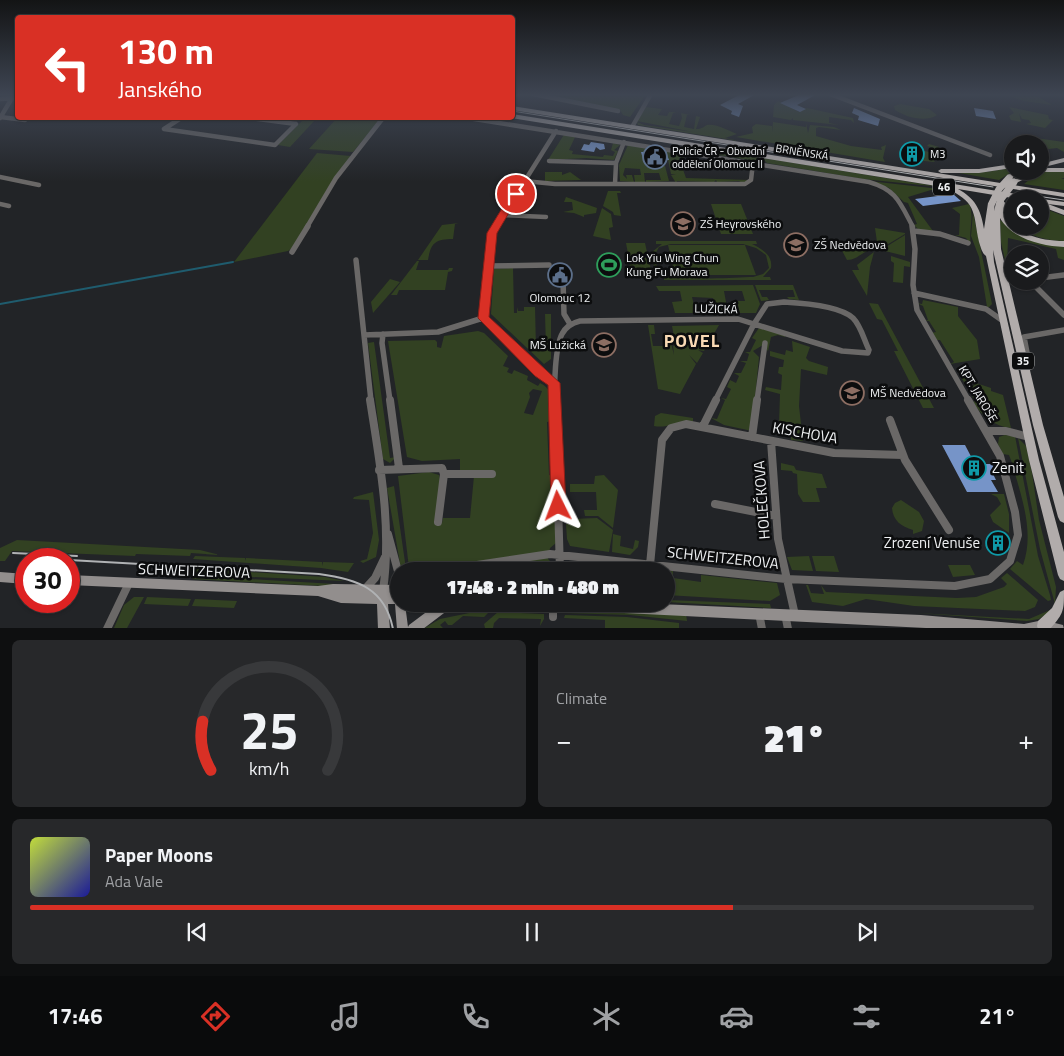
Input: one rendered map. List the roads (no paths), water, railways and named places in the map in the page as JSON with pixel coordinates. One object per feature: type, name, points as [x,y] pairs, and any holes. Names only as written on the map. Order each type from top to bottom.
[{"type":"main road","name":"BRNĚNSKÁ","points":[[558,123],[970,189]]},
{"type":"main road","name":"BRNĚNSKÁ","points":[[609,123],[1064,194]]},
{"type":"main road","points":[[1049,161],[1064,158]]},
{"type":"main road","points":[[843,160],[942,171],[979,171],[1004,167]]},
{"type":"main road","name":"46","points":[[850,170],[940,186],[963,194],[977,209],[982,241],[990,262]]},
{"type":"main road","points":[[1049,171],[1064,170]]},
{"type":"main road","name":"35","points":[[1015,180],[999,202],[988,229],[990,262],[1029,437],[1064,574]]},
{"type":"main road","name":"46","points":[[970,189],[1004,194]]},
{"type":"main road","points":[[970,189],[1004,196]]},
{"type":"main road","points":[[999,202],[1005,220],[1019,231],[1041,241],[1064,244]]},
{"type":"main road","name":"35","points":[[999,202],[996,228],[997,249],[1026,376],[1064,517]]},
{"type":"main road","points":[[1049,203],[1064,204]]},
{"type":"main road","points":[[1049,206],[1064,213]]},
{"type":"main road","points":[[1043,626],[1057,613],[1064,596]]},
{"type":"street","points":[[173,123],[164,129],[275,145],[296,124],[291,123]]},
{"type":"street","points":[[292,252],[336,178],[379,123]]},
{"type":"street","points":[[505,123],[884,186],[900,201],[914,231],[940,234],[968,243]]},
{"type":"street","points":[[632,127],[634,123]]},
{"type":"street","points":[[907,123],[990,155]]},
{"type":"street","points":[[483,318],[492,233],[556,131]]},
{"type":"street","points":[[616,184],[616,163],[624,142]]},
{"type":"street","points":[[549,161],[616,163]]},
{"type":"street","points":[[524,182],[555,184],[747,183],[751,180],[753,163]]},
{"type":"street","points":[[0,177],[38,185]]},
{"type":"street","points":[[0,204],[9,206]]},
{"type":"street","points":[[502,215],[546,217]]},
{"type":"street","name":"KPT. JAROŠE","points":[[914,231],[914,293],[920,319],[1000,456],[1018,530],[1014,553],[1004,569]]},
{"type":"street","points":[[356,260],[386,530],[383,595],[384,628]]},
{"type":"street","points":[[488,266],[548,266]]},
{"type":"street","points":[[1049,277],[1064,275]]},
{"type":"street","points":[[560,562],[554,383],[561,335],[570,324],[564,314],[563,281]]},
{"type":"street","points":[[1039,290],[1064,315]]},
{"type":"street","points":[[914,293],[986,309],[1004,321]]},
{"type":"street","points":[[986,309],[992,308],[999,300]]},
{"type":"street","name":"LUŽICKÁ","points":[[570,324],[580,321],[738,319],[842,351],[868,353],[869,350],[853,318],[846,314],[798,302],[766,304],[754,323]]},
{"type":"street","points":[[364,335],[442,332],[483,318]]},
{"type":"street","points":[[483,318],[539,372],[554,383]]},
{"type":"street","points":[[703,426],[754,323]]},
{"type":"street","points":[[1026,376],[1029,363],[1024,337],[1064,330]]},
{"type":"street","points":[[383,334],[382,343],[399,468]]},
{"type":"street","points":[[752,437],[765,342]]},
{"type":"street","points":[[890,420],[903,455],[949,530]]},
{"type":"street","name":"KISCHOVA","points":[[650,562],[662,440],[667,431],[675,426],[703,426],[834,453],[903,455]]},
{"type":"street","points":[[987,431],[1006,431],[1029,437]]},
{"type":"street","name":"HOLEČKOVA","points":[[771,441],[778,539],[786,579],[790,614],[788,628]]},
{"type":"street","points":[[379,470],[438,467],[444,470],[438,522]]},
{"type":"street","points":[[444,474],[492,474]]},
{"type":"street","points":[[715,504],[776,516]]},
{"type":"street","points":[[386,530],[395,562]]},
{"type":"street","name":"SCHWEITZEROVA","points":[[493,562],[560,554],[625,562]]},
{"type":"street","points":[[365,590],[375,578],[386,555]]},
{"type":"street","name":"SCHWEITZEROVA","points":[[675,568],[786,579],[955,586],[984,581],[1004,569]]},
{"type":"street","points":[[0,577],[15,578]]},
{"type":"street","name":"SCHWEITZEROVA","points":[[80,581],[318,591],[365,590],[390,597]]},
{"type":"street","points":[[107,628],[129,583]]},
{"type":"street","name":"SCHWEITZEROVA","points":[[318,591],[337,597],[383,595],[390,593]]},
{"type":"street","points":[[675,609],[947,622],[1024,628],[1043,626],[1059,628]]},
{"type":"street","points":[[401,612],[402,628]]},
{"type":"street","points":[[413,628],[435,612]]},
{"type":"street","points":[[553,612],[553,618]]},
{"type":"street","points":[[759,613],[762,628]]},
{"type":"waterway","points":[[0,304],[233,262]]},
{"type":"tram line","points":[[590,123],[993,187]]},
{"type":"tram line","points":[[1049,198],[1064,200]]},
{"type":"tram line","points":[[80,561],[333,576],[357,583],[376,595],[389,615],[393,628]]},
{"type":"place","name":"M3","points":[[912,154]]},
{"type":"place","name":"Policie ČR - Obvodní oddělení Olomouc II","points":[[655,157]]},
{"type":"place","name":"ZŠ Heyrovského","points":[[683,224]]},
{"type":"place","name":"ZŠ Nedvědova","points":[[796,245]]},
{"type":"place","name":"Lok Yiu Wing Chun Kung Fu Morava","points":[[609,265]]},
{"type":"place","name":"Olomouc 12","points":[[560,275]]},
{"type":"place","name":"MŠ Lužická","points":[[604,345]]},
{"type":"place","name":"MŠ Nedvědova","points":[[852,393]]},
{"type":"place","name":"Zenit","points":[[974,468]]},
{"type":"place","name":"Zrození Venuše","points":[[998,543]]},
{"type":"district","name":"POVEL","points":[[692,341]]}]
